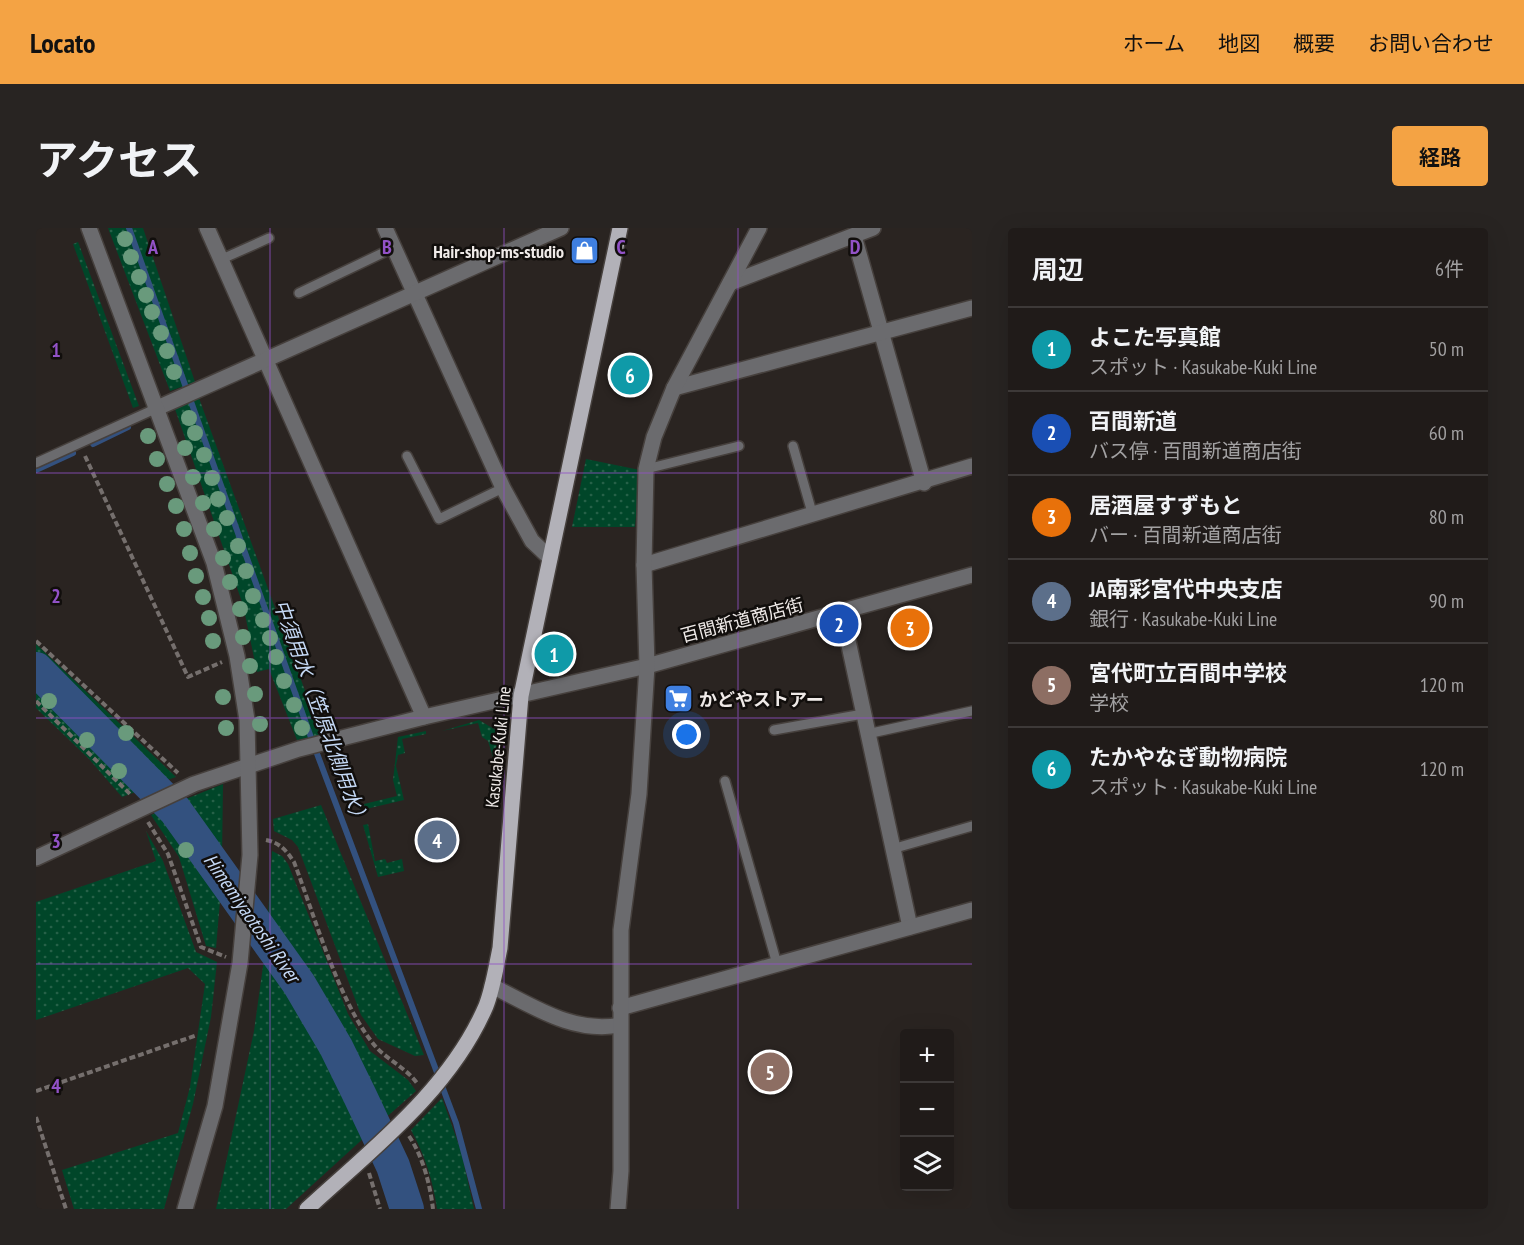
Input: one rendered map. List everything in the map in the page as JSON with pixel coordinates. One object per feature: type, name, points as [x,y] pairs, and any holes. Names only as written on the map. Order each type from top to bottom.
[{"type":"main road","name":"Kasukabe-Kuki Line","points":[[307,1209],[400,1123],[453,1065],[485,1006],[492,986],[500,948],[521,696],[620,228]]},
{"type":"street","points":[[90,228],[155,409],[203,531],[237,656],[247,720],[250,855],[240,963],[215,1106],[185,1209]]},
{"type":"street","points":[[207,228],[424,717]]},
{"type":"street","points":[[385,228],[503,488],[532,541],[550,558]]},
{"type":"street","points":[[155,409],[561,228]]},
{"type":"street","points":[[618,1209],[621,1171],[621,930],[639,794],[647,666],[644,565],[646,469],[654,437],[674,388],[759,228]]},
{"type":"street","points":[[730,283],[873,228]]},
{"type":"street","points":[[855,236],[880,333],[924,483]]},
{"type":"street","points":[[674,388],[880,333],[971,313]]},
{"type":"street","points":[[644,565],[924,483],[972,466]]},
{"type":"street","name":"百間新道商店街","points":[[36,858],[194,784],[299,749],[424,717],[647,666],[972,575]]},
{"type":"street","points":[[842,613],[910,927]]},
{"type":"street","points":[[620,1008],[972,910]]},
{"type":"street","points":[[492,986],[568,1023],[602,1029],[620,1025]]},
{"type":"lane","points":[[222,259],[269,238]]},
{"type":"lane","points":[[299,293],[393,248]]},
{"type":"lane","points":[[36,463],[155,409]]},
{"type":"lane","points":[[646,469],[738,446]]},
{"type":"lane","points":[[793,446],[813,516]]},
{"type":"lane","points":[[407,456],[439,519],[503,488]]},
{"type":"lane","points":[[867,734],[972,711]]},
{"type":"lane","points":[[774,730],[863,714]]},
{"type":"lane","points":[[725,781],[777,964]]},
{"type":"lane","points":[[892,849],[972,826]]},
{"type":"path","points":[[80,445],[188,676],[237,656]]},
{"type":"path","points":[[36,641],[176,772],[194,784]]},
{"type":"path","points":[[36,701],[125,786],[168,854],[201,947],[240,963]]},
{"type":"path","points":[[250,837],[276,842],[286,850],[294,862],[355,1015],[376,1047],[411,1075],[426,1096]]},
{"type":"path","points":[[36,1091],[197,1035]]},
{"type":"path","points":[[36,1117],[66,1209]]},
{"type":"path","points":[[400,1123],[417,1148],[431,1192],[433,1209]]},
{"type":"path","points":[[360,1161],[372,1176],[380,1209]]},
{"type":"green space","points":[[108,228],[143,228],[195,382],[170,391]]},
{"type":"green space","points":[[78,242],[139,406],[133,408],[73,244]]},
{"type":"green space","points":[[199,398],[321,735],[297,740],[269,669],[257,672],[243,605],[175,409]]},
{"type":"green space","points":[[586,459],[640,470],[635,527],[572,527]]},
{"type":"green space","points":[[36,644],[176,777],[164,781],[36,658]]},
{"type":"green space","points":[[36,682],[141,790],[122,797],[89,759],[36,708]]},
{"type":"green space","points":[[479,720],[499,732],[496,767],[488,741],[482,737],[478,723],[442,731]]},
{"type":"green space","points":[[426,731],[426,734],[402,739],[405,753],[398,755],[396,766],[404,800],[366,809],[364,804],[397,796],[393,780],[398,737]]},
{"type":"green space","points":[[223,784],[222,857],[204,827],[181,801]]},
{"type":"green space","points":[[321,805],[424,1055],[415,1056],[378,1039],[361,1015],[298,847],[292,840],[274,831],[273,819]]},
{"type":"green space","points":[[160,811],[205,863],[221,889],[216,948],[206,946],[179,857],[151,815]]},
{"type":"green space","points":[[368,824],[375,861],[385,859],[387,863],[402,859],[404,871],[378,877],[363,825]]},
{"type":"green space","points":[[146,831],[163,861],[196,952],[217,962],[211,1017],[193,1104],[164,1209],[74,1209],[62,1170],[178,1133],[190,1087],[205,984],[188,968],[36,1020],[36,902],[156,861]]},
{"type":"green space","points":[[272,851],[282,856],[288,864],[348,1014],[370,1051],[408,1080],[416,1091],[382,1121],[362,1074],[268,916]]},
{"type":"green space","points":[[265,952],[314,1025],[344,1082],[366,1136],[286,1209],[216,1209],[254,1031]]},
{"type":"green space","points":[[442,1098],[461,1151],[474,1209],[437,1209],[428,1168],[411,1130]]},
{"type":"waterway","name":"中須用水（笠原北側用水）","points":[[129,228],[313,743],[456,1123],[479,1209]]},
{"type":"waterway","points":[[93,444],[128,427]]},
{"type":"waterway","points":[[36,470],[73,453]]},
{"type":"waterway","name":"Himemiyaotoshi River","points":[[36,669],[175,810],[299,984],[336,1047],[360,1096],[393,1166],[407,1209]]},
{"type":"place","name":"Hair-shop-ms-studio","points":[[585,251]]},
{"type":"place","name":"たかやなぎ動物病院","points":[[630,375]]},
{"type":"place","name":"百間新道","points":[[839,624]]},
{"type":"place","name":"居酒屋すずもと","points":[[910,628]]},
{"type":"place","name":"よこた写真館","points":[[554,654]]},
{"type":"place","name":"かどやストアー","points":[[678,699]]},
{"type":"place","name":"JA南彩宮代中央支店","points":[[437,840]]},
{"type":"place","name":"宮代町立百間中学校","points":[[770,1072]]}]
